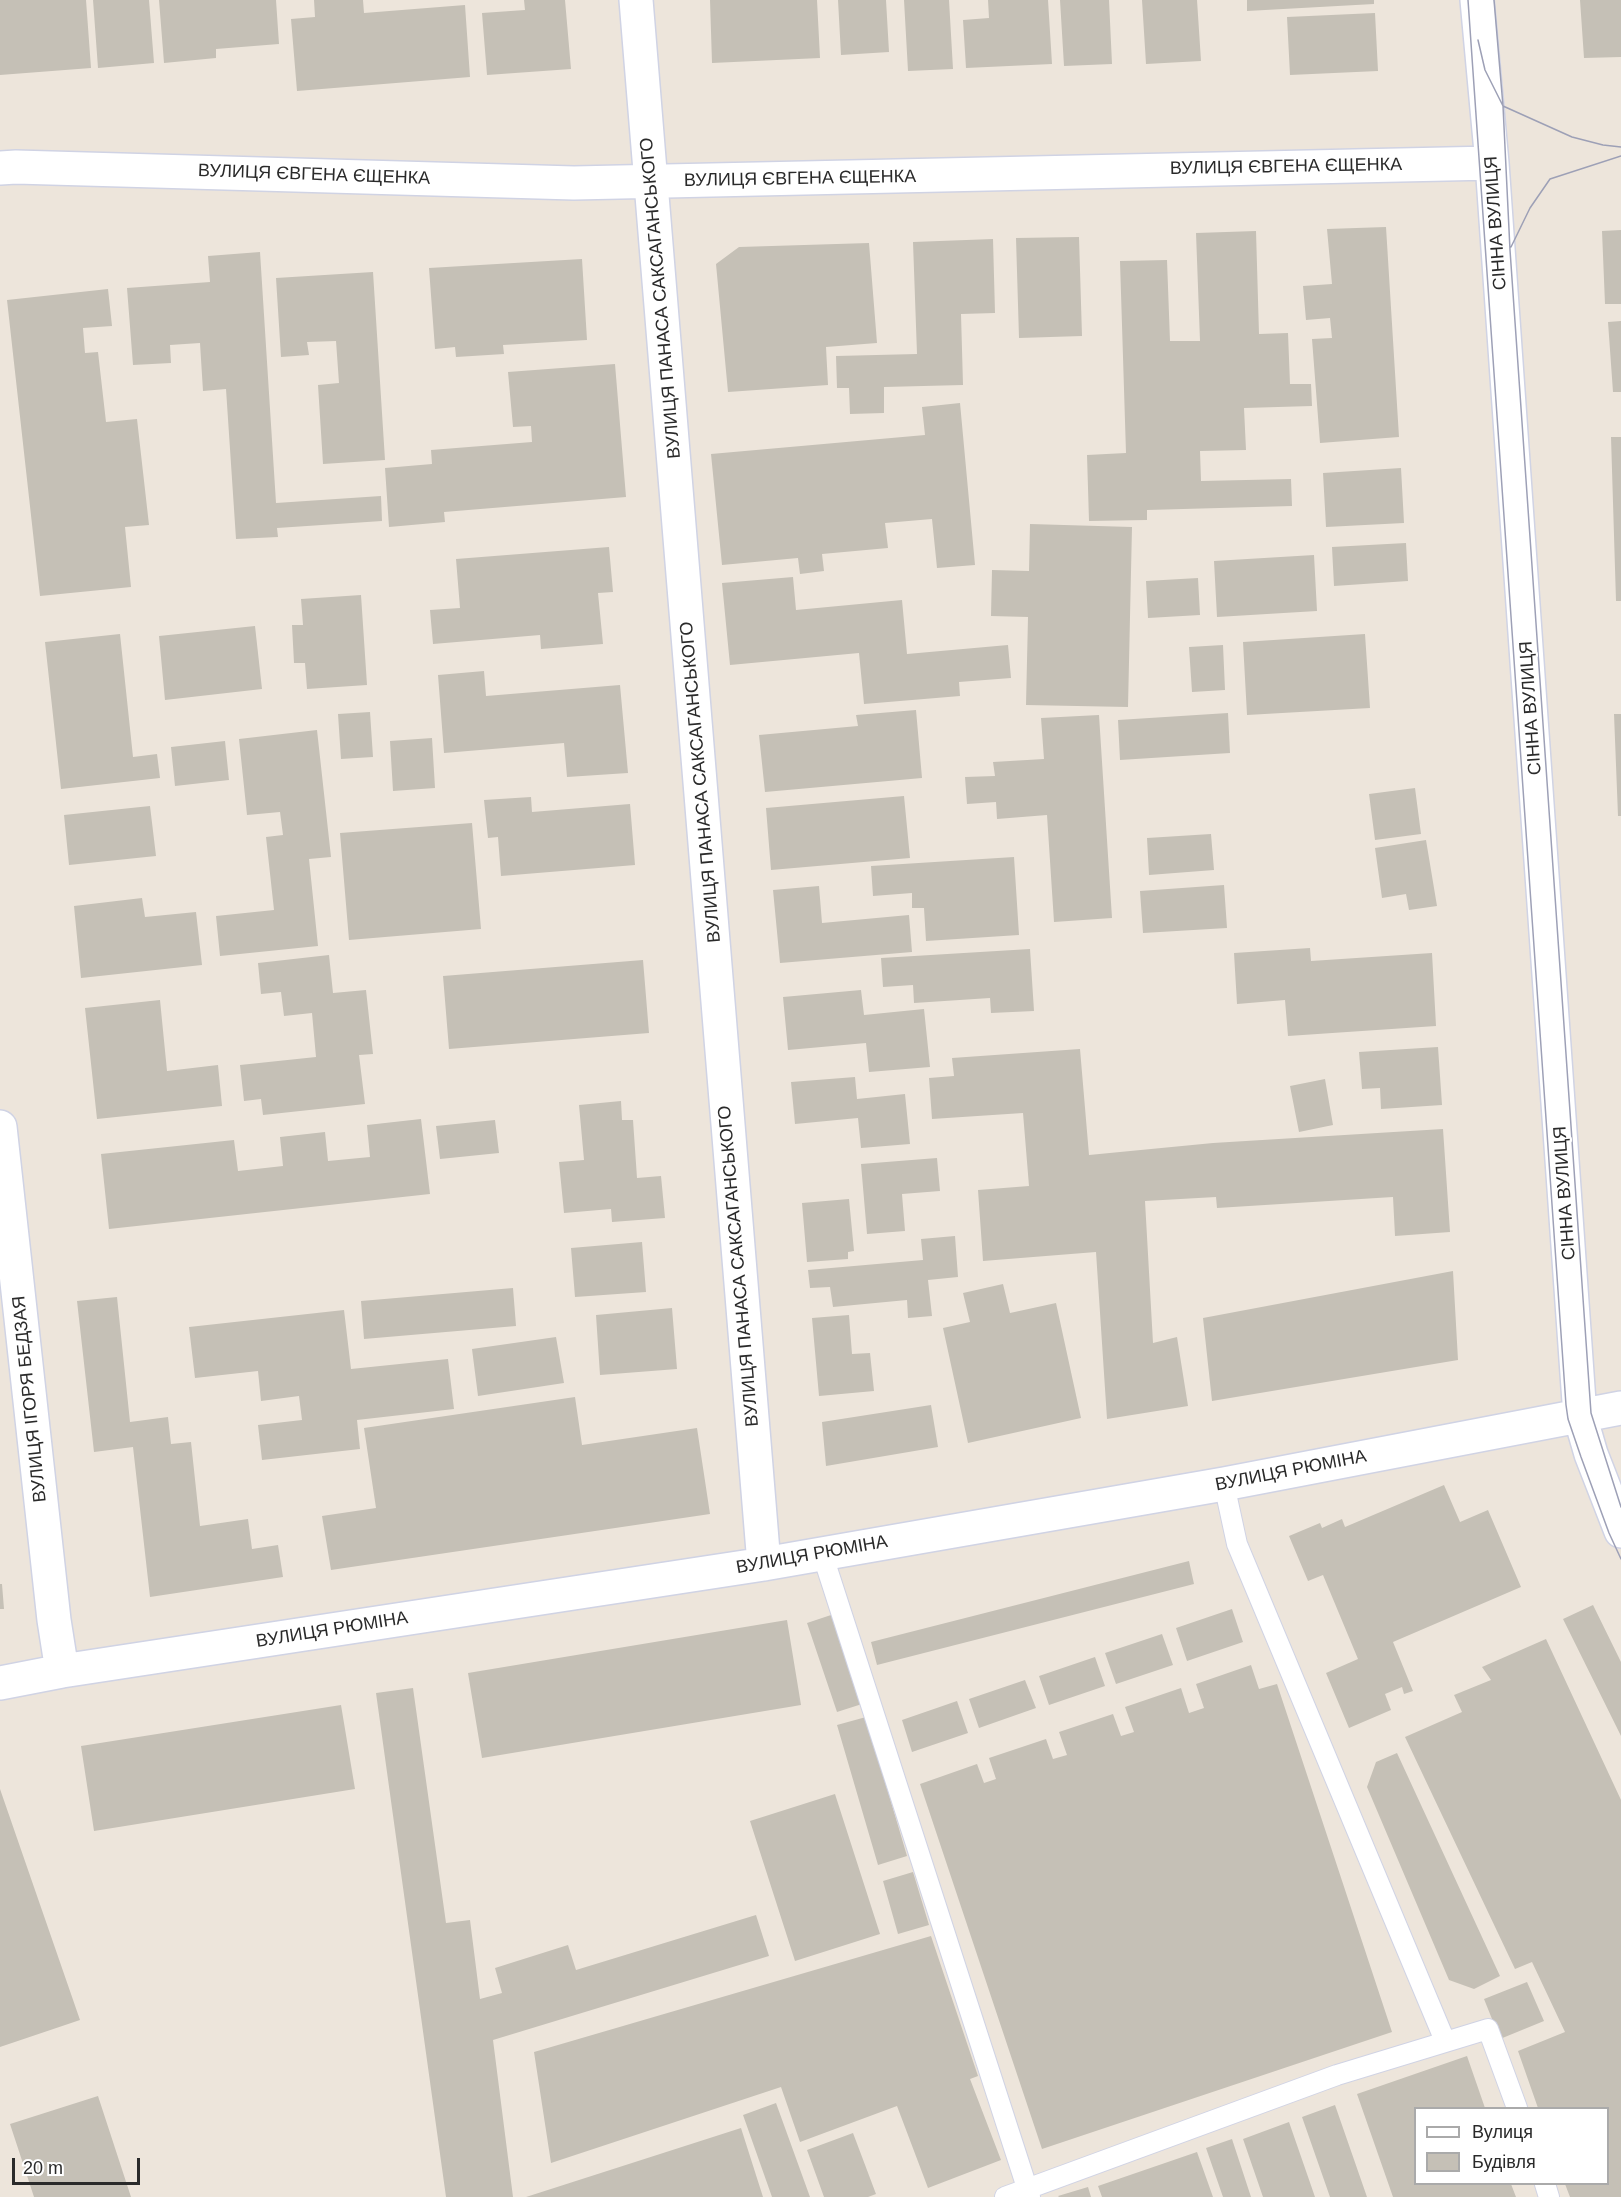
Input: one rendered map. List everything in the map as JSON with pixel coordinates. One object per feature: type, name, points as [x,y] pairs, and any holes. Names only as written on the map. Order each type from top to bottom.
[{"type":"street","name":"ВУЛИЦЯ ПАНАСА САКСАГАНСЬКОГО","points":[[636,0],[764,1564]]},
{"type":"street","name":"СІННА ВУЛИЦЯ","points":[[1477,0],[1492,163],[1580,1416],[1591,1454],[1621,1531]]},
{"type":"street","name":"ВУЛИЦЯ ЄВГЕНА ЄЩЕНКА","points":[[0,168],[40,167],[574,183],[1492,163]]},
{"type":"street","name":"ВУЛИЦЯ ІГОРЯ БЕДЗАЯ","points":[[0,1127],[54,1620],[62,1671]]},
{"type":"street","name":"ВУЛИЦЯ РЮМІНА","points":[[0,1683],[62,1671],[764,1564],[1224,1485],[1621,1408]]},
{"type":"lane","points":[[1224,1485],[1237,1544],[1445,2041]]},
{"type":"lane","points":[[822,1553],[1029,2193]]},
{"type":"lane","points":[[1005,2197],[1029,2193],[1337,2075],[1488,2029],[1516,2107]]},
{"type":"building","points":[[0,0],[86,0],[91,68],[0,75]]},
{"type":"building","points":[[93,0],[149,0],[154,63],[98,68]]},
{"type":"building","points":[[159,0],[276,0],[279,44],[216,49],[216,58],[164,63]]},
{"type":"building","points":[[314,0],[363,0],[364,13],[465,5],[470,77],[297,91],[291,19],[315,17]]},
{"type":"building","points":[[524,0],[565,0],[571,69],[487,75],[482,13],[525,10]]},
{"type":"building","points":[[710,0],[817,0],[820,58],[712,63]]},
{"type":"building","points":[[838,0],[886,0],[889,52],[841,55]]},
{"type":"building","points":[[904,0],[949,0],[953,69],[908,71]]},
{"type":"building","points":[[988,0],[1048,0],[1052,64],[966,68],[963,20],[989,18]]},
{"type":"building","points":[[1060,0],[1109,0],[1112,64],[1064,66]]},
{"type":"building","points":[[1142,0],[1197,0],[1201,61],[1146,64]]},
{"type":"building","points":[[1247,0],[1374,0],[1374,4],[1247,11]]},
{"type":"building","points":[[1580,0],[1621,0],[1621,57],[1584,58]]},
{"type":"building","points":[[1375,13],[1378,71],[1290,75],[1287,17]]},
{"type":"building","points":[[1386,227],[1399,437],[1320,443],[1312,339],[1332,338],[1330,318],[1306,320],[1303,286],[1332,284],[1327,229]]},
{"type":"building","points":[[1621,230],[1621,304],[1605,304],[1602,231]]},
{"type":"building","points":[[1256,231],[1259,334],[1288,333],[1290,384],[1311,384],[1312,406],[1244,408],[1246,450],[1200,451],[1201,481],[1291,479],[1292,506],[1147,510],[1147,520],[1089,521],[1087,455],[1126,453],[1120,261],[1167,260],[1170,341],[1200,341],[1196,233]]},
{"type":"building","points":[[1079,237],[1082,336],[1019,338],[1016,238]]},
{"type":"building","points":[[993,239],[995,313],[961,314],[963,385],[884,387],[884,413],[850,414],[849,388],[837,388],[836,356],[917,354],[913,242]]},
{"type":"building","points":[[869,243],[877,343],[826,347],[828,385],[728,392],[716,264],[739,247]]},
{"type":"building","points":[[260,252],[276,503],[381,496],[382,521],[277,528],[278,537],[236,539],[226,389],[203,391],[200,343],[170,345],[171,363],[133,365],[127,288],[210,282],[208,256]]},
{"type":"building","points":[[582,259],[587,340],[503,345],[504,354],[456,357],[455,347],[435,349],[429,268]]},
{"type":"building","points":[[373,272],[385,460],[323,464],[318,385],[339,383],[336,341],[307,342],[309,355],[281,357],[276,278]]},
{"type":"building","points":[[108,289],[112,326],[83,328],[85,353],[98,352],[106,422],[137,419],[149,525],[125,527],[131,587],[40,596],[7,300]]},
{"type":"building","points":[[1621,321],[1621,392],[1613,392],[1608,322]]},
{"type":"building","points":[[615,364],[626,497],[444,512],[445,522],[389,527],[385,468],[432,464],[431,450],[532,442],[531,426],[513,427],[508,372]]},
{"type":"building","points":[[960,403],[975,565],[937,568],[932,519],[885,523],[888,548],[822,554],[824,571],[800,574],[798,558],[722,565],[711,454],[925,435],[922,407]]},
{"type":"building","points":[[1611,437],[1621,437],[1621,601],[1616,601]]},
{"type":"building","points":[[1401,468],[1404,523],[1326,527],[1323,473]]},
{"type":"building","points":[[1030,524],[1132,527],[1128,707],[1026,705],[1028,617],[991,616],[992,570],[1029,571]]},
{"type":"building","points":[[1406,543],[1408,581],[1334,586],[1332,547]]},
{"type":"building","points":[[609,547],[613,592],[598,593],[603,644],[541,649],[540,635],[433,644],[430,610],[460,608],[456,559]]},
{"type":"building","points":[[1314,555],[1317,611],[1217,617],[1214,561]]},
{"type":"building","points":[[793,577],[796,610],[902,600],[907,654],[1008,645],[1011,678],[959,682],[960,696],[864,704],[859,653],[730,665],[722,583]]},
{"type":"building","points":[[1198,578],[1200,615],[1148,618],[1146,581]]},
{"type":"building","points":[[361,595],[367,685],[307,689],[305,663],[294,663],[292,625],[303,625],[301,599]]},
{"type":"building","points":[[255,626],[262,689],[165,700],[159,636]]},
{"type":"building","points":[[120,634],[133,757],[157,754],[160,778],[61,789],[45,642]]},
{"type":"building","points":[[1365,634],[1370,708],[1247,715],[1243,642]]},
{"type":"building","points":[[1223,645],[1225,690],[1192,692],[1189,647]]},
{"type":"building","points":[[484,671],[486,696],[620,685],[628,773],[567,777],[564,743],[444,753],[438,675]]},
{"type":"building","points":[[916,710],[922,778],[765,792],[759,735],[858,726],[856,715]]},
{"type":"building","points":[[370,712],[373,757],[341,759],[338,714]]},
{"type":"building","points":[[1228,713],[1230,753],[1120,760],[1118,720]]},
{"type":"building","points":[[1614,714],[1621,714],[1621,816],[1618,816]]},
{"type":"building","points":[[1099,715],[1112,918],[1054,922],[1047,815],[997,819],[996,802],[967,804],[965,777],[995,776],[993,762],[1044,759],[1041,718]]},
{"type":"building","points":[[317,730],[331,857],[309,859],[318,946],[220,956],[216,916],[274,910],[266,837],[283,835],[280,812],[247,815],[239,739]]},
{"type":"building","points":[[432,738],[435,788],[393,791],[390,741]]},
{"type":"building","points":[[225,741],[229,780],[175,786],[171,747]]},
{"type":"building","points":[[1415,788],[1421,834],[1375,840],[1369,794]]},
{"type":"building","points":[[904,796],[910,858],[771,870],[766,808]]},
{"type":"building","points":[[531,797],[532,812],[630,804],[635,865],[501,876],[498,837],[488,838],[484,800]]},
{"type":"building","points":[[150,806],[156,856],[69,865],[64,815]]},
{"type":"building","points":[[472,823],[481,929],[349,940],[340,833]]},
{"type":"building","points":[[1211,834],[1214,870],[1149,875],[1147,838]]},
{"type":"building","points":[[1426,840],[1437,906],[1409,910],[1406,894],[1382,898],[1375,848]]},
{"type":"building","points":[[1014,857],[1019,935],[926,941],[924,908],[912,908],[912,893],[873,896],[871,866]]},
{"type":"building","points":[[1224,885],[1227,928],[1143,933],[1140,891]]},
{"type":"building","points":[[819,886],[822,923],[909,915],[912,952],[780,963],[773,890]]},
{"type":"building","points":[[142,898],[145,917],[196,912],[202,965],[81,978],[74,906]]},
{"type":"building","points":[[1310,948],[1311,961],[1432,953],[1436,1026],[1288,1036],[1285,1000],[1237,1004],[1234,953]]},
{"type":"building","points":[[1030,949],[1034,1011],[991,1013],[990,998],[914,1003],[913,985],[883,987],[881,958]]},
{"type":"building","points":[[329,955],[333,993],[366,990],[373,1054],[359,1055],[365,1104],[263,1115],[261,1099],[244,1101],[240,1065],[316,1057],[312,1013],[284,1016],[281,992],[261,994],[258,963]]},
{"type":"building","points":[[643,960],[649,1033],[449,1049],[443,976]]},
{"type":"building","points":[[861,990],[864,1015],[924,1009],[930,1067],[869,1072],[866,1043],[788,1050],[783,997]]},
{"type":"building","points":[[160,1000],[167,1071],[218,1065],[222,1106],[97,1119],[85,1008]]},
{"type":"building","points":[[1438,1047],[1442,1105],[1381,1109],[1380,1088],[1362,1089],[1359,1052]]},
{"type":"building","points":[[1080,1049],[1089,1155],[1213,1143],[1443,1129],[1450,1232],[1395,1236],[1393,1197],[1217,1208],[1216,1197],[1145,1201],[1153,1343],[1177,1337],[1188,1406],[1107,1419],[1096,1252],[983,1261],[978,1190],[1029,1186],[1023,1113],[932,1119],[929,1078],[954,1076],[952,1058]]},
{"type":"building","points":[[855,1077],[857,1099],[905,1094],[910,1144],[861,1148],[858,1118],[795,1124],[791,1082]]},
{"type":"building","points":[[1325,1079],[1333,1125],[1299,1132],[1290,1086]]},
{"type":"building","points":[[621,1101],[622,1120],[633,1120],[637,1178],[661,1176],[665,1218],[612,1222],[611,1209],[564,1213],[559,1162],[584,1160],[579,1105]]},
{"type":"building","points":[[421,1119],[430,1194],[109,1229],[101,1154],[234,1140],[238,1171],[283,1166],[280,1137],[325,1132],[328,1161],[370,1157],[367,1125]]},
{"type":"building","points":[[495,1120],[499,1153],[440,1159],[436,1126]]},
{"type":"building","points":[[937,1158],[940,1191],[902,1194],[905,1231],[867,1234],[861,1164]]},
{"type":"building","points":[[849,1199],[854,1251],[848,1252],[848,1259],[807,1262],[802,1203]]},
{"type":"building","points":[[955,1236],[958,1277],[928,1280],[932,1316],[908,1318],[907,1300],[833,1307],[830,1287],[810,1288],[808,1270],[923,1260],[921,1239]]},
{"type":"building","points":[[642,1242],[646,1292],[575,1297],[571,1248]]},
{"type":"building","points":[[1453,1271],[1458,1360],[1212,1401],[1203,1318]]},
{"type":"building","points":[[1003,1284],[1010,1313],[1056,1303],[1081,1418],[968,1443],[943,1328],[970,1322],[963,1293]]},
{"type":"building","points":[[513,1288],[516,1326],[364,1339],[361,1301]]},
{"type":"building","points":[[117,1297],[130,1422],[168,1417],[171,1444],[191,1442],[200,1526],[248,1519],[252,1549],[278,1545],[283,1577],[150,1597],[133,1447],[94,1452],[77,1301]]},
{"type":"building","points":[[672,1308],[677,1369],[600,1375],[596,1315]]},
{"type":"building","points":[[344,1310],[351,1369],[448,1359],[454,1409],[357,1420],[360,1449],[262,1460],[258,1425],[302,1420],[299,1396],[261,1401],[258,1371],[195,1378],[189,1327]]},
{"type":"building","points":[[849,1315],[852,1354],[870,1353],[874,1391],[819,1396],[812,1318]]},
{"type":"building","points":[[556,1337],[564,1383],[478,1396],[472,1349]]},
{"type":"building","points":[[575,1397],[582,1445],[697,1428],[710,1514],[331,1570],[322,1516],[376,1508],[364,1428]]},
{"type":"building","points":[[931,1405],[938,1447],[826,1466],[822,1422]]},
{"type":"building","points":[[1444,1485],[1460,1522],[1488,1510],[1521,1587],[1393,1642],[1413,1691],[1404,1694],[1402,1687],[1385,1694],[1391,1710],[1349,1728],[1326,1673],[1358,1659],[1323,1575],[1308,1581],[1289,1536],[1320,1523],[1322,1528],[1342,1519],[1345,1527]]},
{"type":"building","points":[[1189,1561],[1194,1584],[877,1665],[871,1642]]},
{"type":"building","points":[[0,1584],[2,1584],[4,1609],[0,1609]]},
{"type":"building","points":[[1593,1605],[1621,1662],[1621,1736],[1563,1619]]},
{"type":"building","points":[[1232,1609],[1243,1642],[1187,1661],[1176,1628]]},
{"type":"building","points":[[834,1614],[862,1704],[837,1712],[807,1623]]},
{"type":"building","points":[[787,1620],[801,1705],[482,1758],[468,1673]]},
{"type":"building","points":[[1162,1634],[1173,1665],[1116,1684],[1105,1653]]},
{"type":"building","points":[[1546,1639],[1621,1800],[1621,2197],[1570,2197],[1565,2185],[1609,2185],[1609,2107],[1538,2107],[1518,2051],[1565,2032],[1532,1962],[1515,1969],[1405,1737],[1462,1712],[1454,1695],[1491,1680],[1482,1667]]},
{"type":"building","points":[[1095,1657],[1105,1686],[1049,1705],[1039,1676]]},
{"type":"building","points":[[1251,1665],[1259,1689],[1277,1684],[1392,2032],[1042,2149],[920,1784],[977,1764],[984,1783],[996,1779],[989,1758],[1046,1739],[1053,1759],[1067,1755],[1059,1732],[1113,1714],[1121,1736],[1134,1732],[1125,1707],[1181,1688],[1189,1713],[1204,1708],[1196,1684]]},
{"type":"building","points":[[1025,1680],[1036,1708],[979,1728],[969,1699]]},
{"type":"building","points":[[413,1688],[446,1923],[470,1920],[480,1999],[502,1993],[495,1968],[568,1945],[576,1970],[756,1915],[769,1956],[493,2040],[513,2197],[446,2197],[376,1693]]},
{"type":"building","points":[[957,1701],[968,1733],[912,1752],[902,1720]]},
{"type":"building","points":[[341,1705],[355,1789],[94,1831],[81,1746]]},
{"type":"building","points":[[866,1717],[907,1856],[878,1865],[837,1725]]},
{"type":"building","points":[[1397,1753],[1500,1976],[1474,1989],[1449,1980],[1367,1787],[1376,1762]]},
{"type":"building","points":[[0,1789],[80,2020],[0,2047]]},
{"type":"building","points":[[835,1794],[880,1934],[795,1961],[750,1821]]},
{"type":"building","points":[[913,1872],[929,1925],[898,1934],[883,1881]]},
{"type":"building","points":[[931,1936],[978,2076],[970,2079],[1001,2160],[928,2188],[897,2106],[800,2142],[781,2087],[551,2163],[534,2052]]},
{"type":"building","points":[[1527,1982],[1544,2021],[1500,2039],[1484,1999]]},
{"type":"building","points":[[1467,2056],[1485,2107],[1414,2107],[1414,2185],[1511,2185],[1516,2197],[1393,2197],[1357,2094]]},
{"type":"building","points":[[98,2096],[131,2197],[34,2197],[10,2124]]},
{"type":"building","points":[[776,2103],[810,2197],[772,2197],[743,2115]]},
{"type":"building","points":[[1335,2105],[1367,2197],[1330,2197],[1302,2117]]},
{"type":"building","points":[[1289,2122],[1315,2197],[1263,2197],[1243,2139]]},
{"type":"building","points":[[741,2128],[763,2197],[526,2197]]},
{"type":"building","points":[[853,2133],[876,2194],[868,2197],[824,2197],[807,2150]]},
{"type":"building","points":[[1232,2139],[1251,2197],[1223,2197],[1206,2148]]},
{"type":"building","points":[[1197,2152],[1213,2197],[1102,2197],[1098,2186]]},
{"type":"building","points":[[1088,2187],[1091,2197],[1058,2196]]},
{"type":"tram line","points":[[1468,0],[1566,1405],[1568,1419],[1581,1457],[1621,1559]]},
{"type":"tram line","points":[[1494,0],[1591,1413],[1621,1507]]},
{"type":"tram line","points":[[1478,40],[1485,70],[1503,106],[1572,137],[1621,147]]},
{"type":"tram line","points":[[1511,247],[1530,208],[1550,179],[1621,156]]}]
